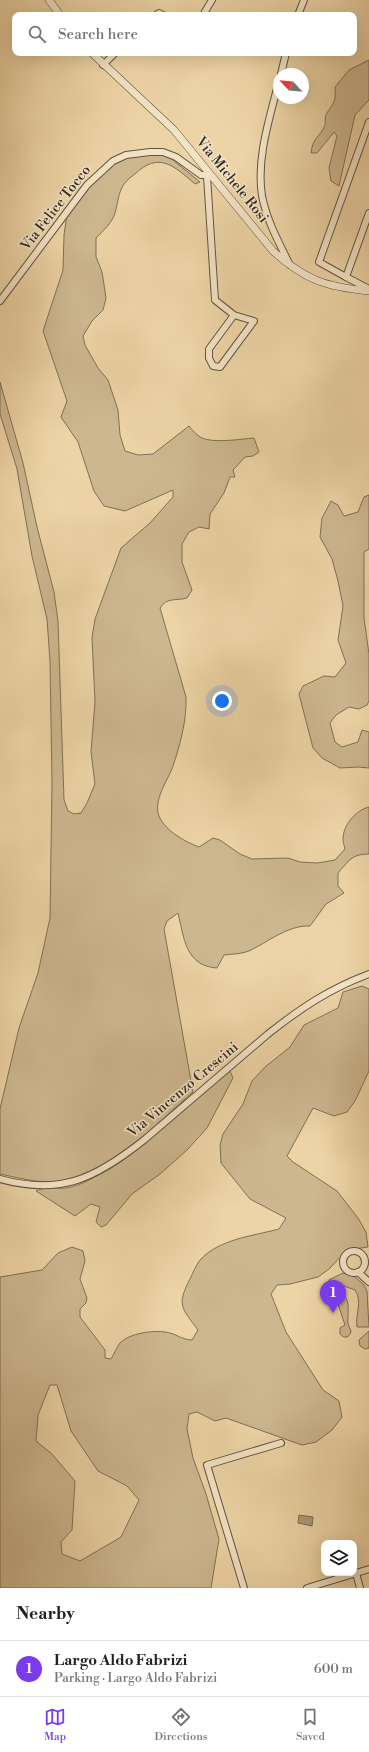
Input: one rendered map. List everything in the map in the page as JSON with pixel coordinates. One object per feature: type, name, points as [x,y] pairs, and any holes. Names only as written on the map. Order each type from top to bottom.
[{"type":"street","points":[[49,0],[58,12]]},
{"type":"street","points":[[205,12],[212,0]]},
{"type":"street","points":[[299,12],[304,0]]},
{"type":"street","name":"Via Michele Rosi","points":[[95,56],[174,130],[209,176],[273,251],[292,268],[310,278],[328,284],[369,290]]},
{"type":"street","points":[[103,65],[112,56]]},
{"type":"street","points":[[282,68],[285,56]]},
{"type":"street","points":[[274,104],[263,154],[262,195],[273,230],[292,268]]},
{"type":"street","points":[[369,122],[319,262],[369,290]]},
{"type":"street","name":"Via Felice Tocco","points":[[0,301],[83,189],[99,172],[115,159],[126,155],[164,152],[176,157],[201,175],[209,176]]},
{"type":"street","points":[[209,176],[215,300],[234,314],[254,321],[220,367],[213,366],[209,358],[209,349],[234,314]]},
{"type":"street","points":[[346,277],[369,213]]},
{"type":"street","name":"Via Vincenzo Crescini","points":[[0,1179],[30,1185],[55,1186],[77,1181],[100,1171],[125,1155],[144,1140],[288,1018],[333,989],[369,974]]},
{"type":"street","points":[[354,1252],[367,1259],[364,1267],[358,1272],[350,1272],[343,1264],[345,1256],[354,1252]]},
{"type":"street","points":[[358,1272],[369,1282]]},
{"type":"street","points":[[244,1588],[208,1466],[281,1443]]},
{"type":"street","points":[[357,1573],[369,1569]]},
{"type":"street","points":[[307,1588],[346,1576]]},
{"type":"street","points":[[357,1576],[360,1588]]},
{"type":"shaded area","points":[[369,60],[369,100],[355,115],[339,186],[331,181],[329,168],[337,136],[334,132],[317,153],[311,153],[312,147],[325,125],[326,115],[334,102],[335,87],[349,70]]},
{"type":"shaded area","points":[[158,153],[168,156],[200,182],[195,184],[173,167],[159,162],[152,163],[144,167],[124,184],[119,194],[114,217],[96,238],[96,257],[102,272],[106,298],[103,310],[92,321],[83,336],[85,345],[98,368],[108,380],[118,410],[120,435],[125,451],[138,455],[153,454],[189,426],[200,437],[205,439],[226,440],[254,438],[259,452],[253,456],[245,457],[233,470],[235,477],[230,477],[224,493],[210,514],[209,529],[199,527],[189,532],[182,544],[182,562],[192,590],[187,598],[166,602],[160,608],[186,697],[186,706],[180,741],[173,766],[158,801],[158,813],[164,824],[175,834],[187,842],[199,847],[213,838],[220,840],[240,854],[252,859],[288,858],[300,862],[317,863],[335,860],[345,849],[343,839],[345,829],[351,819],[359,811],[369,807],[369,854],[354,857],[338,873],[338,886],[344,893],[326,904],[310,926],[302,926],[286,931],[249,951],[224,955],[217,968],[206,966],[198,962],[192,956],[185,940],[178,913],[167,921],[164,929],[193,1092],[137,1142],[106,1164],[89,1173],[65,1181],[36,1181],[0,1174],[0,1109],[19,1028],[38,973],[50,918],[52,783],[50,661],[47,619],[32,556],[17,469],[0,414],[0,382],[23,463],[37,527],[54,592],[58,621],[64,800],[68,811],[74,814],[81,813],[95,784],[91,752],[95,702],[92,638],[95,619],[121,548],[150,523],[173,497],[173,490],[125,511],[104,506],[94,491],[78,442],[61,417],[67,401],[43,331],[63,270],[64,235],[67,214],[96,176],[120,158]]},
{"type":"shaded area","points":[[369,495],[369,549],[364,552],[364,618],[369,654],[369,701],[367,705],[359,709],[349,707],[336,715],[330,723],[335,742],[342,747],[358,742],[362,730],[369,732],[369,768],[340,768],[322,758],[313,748],[299,694],[303,686],[324,676],[335,677],[346,663],[338,640],[343,606],[332,559],[320,537],[322,518],[331,501],[338,505],[344,516],[358,512],[364,497]]},
{"type":"shaded area","points":[[362,986],[369,989],[369,1071],[355,1101],[347,1112],[334,1116],[313,1108],[287,1156],[293,1162],[337,1191],[358,1218],[366,1232],[368,1247],[347,1250],[329,1269],[318,1277],[290,1284],[277,1285],[271,1294],[286,1332],[323,1390],[339,1401],[342,1417],[332,1430],[316,1442],[302,1445],[226,1418],[215,1421],[197,1412],[189,1414],[187,1429],[193,1458],[206,1494],[219,1539],[211,1588],[0,1588],[0,1277],[42,1270],[58,1253],[72,1247],[83,1251],[85,1261],[80,1279],[87,1298],[86,1303],[80,1309],[80,1317],[105,1350],[105,1358],[111,1359],[120,1343],[124,1340],[142,1333],[155,1331],[165,1332],[192,1340],[198,1330],[188,1317],[182,1301],[186,1288],[200,1260],[217,1247],[226,1243],[279,1229],[286,1218],[250,1199],[221,1163],[220,1145],[223,1134],[243,1104],[252,1081],[265,1067],[290,1047],[304,1025],[338,1008],[343,992]],"holes":[[[50,1385],[57,1385],[71,1431],[98,1471],[127,1486],[139,1500],[121,1537],[80,1561],[62,1554],[61,1542],[72,1530],[75,1481],[52,1454],[36,1441],[38,1415]]]},
{"type":"shaded area","points":[[230,1071],[233,1078],[207,1128],[187,1150],[160,1174],[132,1194],[106,1225],[101,1227],[96,1222],[100,1207],[91,1204],[75,1216],[36,1191],[74,1186],[106,1171],[142,1146]]},
{"type":"shaded area","points":[[343,1273],[355,1277],[364,1285],[367,1291],[369,1327],[357,1327],[359,1303],[355,1290],[344,1286],[333,1289],[329,1287],[329,1280]]},
{"type":"shaded area","points":[[340,1293],[344,1295],[348,1302],[348,1324],[351,1331],[347,1337],[343,1337],[340,1334],[340,1328],[345,1325],[337,1301],[334,1301],[332,1297],[335,1294]]},
{"type":"shaded area","points":[[369,1331],[369,1348],[365,1349],[360,1346],[359,1340]]},
{"type":"shaded area","points":[[299,1515],[313,1517],[312,1526],[298,1523]]},
{"type":"place","name":"Largo Aldo Fabrizi","points":[[333,1313]]}]
